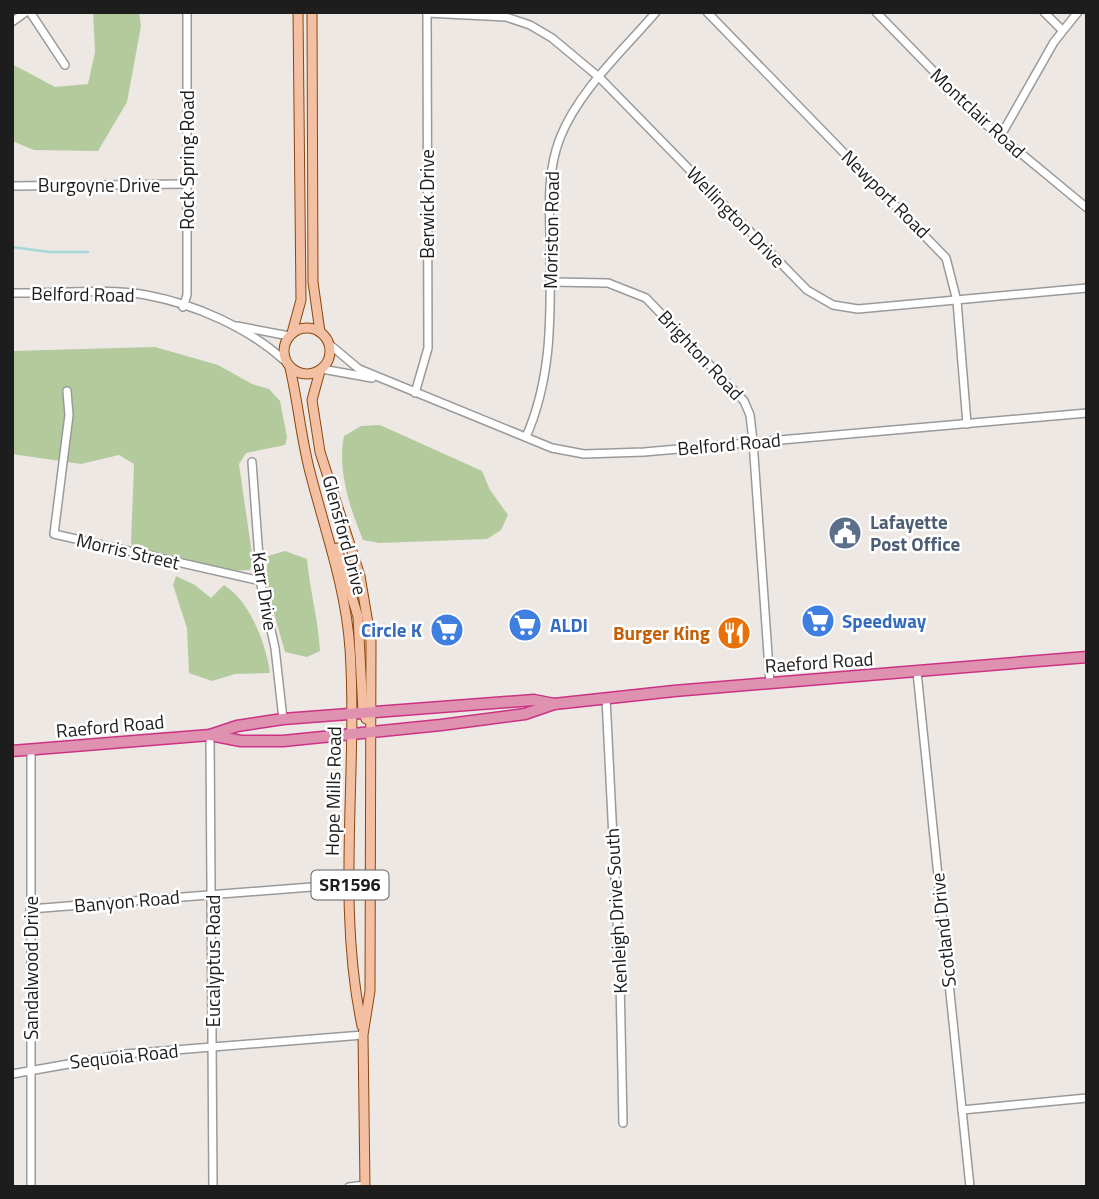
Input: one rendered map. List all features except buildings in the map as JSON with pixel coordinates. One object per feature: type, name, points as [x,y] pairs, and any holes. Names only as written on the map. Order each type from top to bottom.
[{"type":"highway","name":"Raeford Road","points":[[12,751],[210,735],[237,726],[283,719],[362,712],[534,700],[554,704],[1087,657]]},
{"type":"highway","name":"Raeford Road","points":[[210,735],[242,741],[351,734],[526,714],[541,711],[554,704]]},
{"type":"main road","points":[[298,12],[301,309],[284,346],[288,364],[304,374],[321,370],[329,359],[329,344],[320,332],[313,282],[312,12]]},
{"type":"main road","points":[[291,334],[306,328],[320,332]]},
{"type":"main road","name":"Glensford Drive","points":[[288,364],[309,469],[325,521],[345,569],[358,617],[362,712]]},
{"type":"main road","name":"Glensford Drive","points":[[321,370],[312,394],[312,407],[326,475],[365,599],[372,650],[362,712]]},
{"type":"main road","name":"Hope Mills Road","points":[[362,712],[373,732],[370,992],[363,1035],[365,1186]]},
{"type":"main road","name":"Hope Mills Road","points":[[362,712],[351,734],[350,884],[354,991],[363,1035]]},
{"type":"street","points":[[12,22],[28,12],[65,65]]},
{"type":"street","name":"Rock Spring Road","points":[[183,307],[187,295],[187,12]]},
{"type":"street","name":"Moriston Road","points":[[526,437],[538,411],[547,371],[549,186],[555,151],[574,110],[656,12]]},
{"type":"street","name":"Newport Road","points":[[707,12],[941,249],[951,267],[957,301],[967,424]]},
{"type":"street","name":"Montclair Road","points":[[876,12],[1000,137],[1087,208]]},
{"type":"street","points":[[1045,12],[1062,30]]},
{"type":"street","points":[[1000,137],[1062,30],[1078,12]]},
{"type":"street","name":"Wellington Drive","points":[[427,13],[496,15],[516,19],[552,38],[600,78],[815,296],[833,305],[858,309],[1087,288]]},
{"type":"street","name":"Berwick Drive","points":[[415,393],[428,348],[427,13]]},
{"type":"street","name":"Burgoyne Drive","points":[[12,186],[187,184]]},
{"type":"street","name":"Brighton Road","points":[[550,282],[608,283],[637,293],[654,304],[741,397],[750,415],[753,442],[770,683]]},
{"type":"street","name":"Belford Road","points":[[12,293],[137,294],[233,325],[268,345],[288,364]]},
{"type":"street","name":"Belford Road","points":[[233,325],[291,334]]},
{"type":"street","name":"Belford Road","points":[[329,344],[348,362],[383,380],[552,448],[584,454],[1087,413]]},
{"type":"street","name":"Belford Road","points":[[321,370],[383,380]]},
{"type":"street","name":"Morris Street","points":[[67,391],[69,415],[54,534],[261,581]]},
{"type":"street","name":"Karr Drive","points":[[251,462],[261,581],[275,648],[283,719]]},
{"type":"street","name":"Scotland Drive","points":[[917,672],[970,1187]]},
{"type":"street","name":"Kenleigh Drive South","points":[[606,698],[620,979],[623,1123]]},
{"type":"street","name":"Eucalyptus Road","points":[[210,735],[213,1187]]},
{"type":"street","name":"Sandalwood Drive","points":[[31,750],[31,1187]]},
{"type":"street","name":"Banyon Road","points":[[30,909],[350,884]]},
{"type":"street","name":"Sequoia Road","points":[[12,1074],[125,1054],[363,1035]]},
{"type":"street","points":[[962,1110],[1087,1098]]},
{"type":"street","points":[[349,1187],[365,1186]]},
{"type":"green space","points":[[93,12],[139,12],[141,26],[127,102],[98,151],[34,150],[12,141],[12,64],[55,87],[88,84],[95,52]]},
{"type":"green space","points":[[155,347],[218,365],[252,384],[269,389],[280,401],[287,437],[285,445],[246,453],[239,464],[253,561],[250,570],[230,571],[137,549],[131,544],[134,464],[119,455],[81,464],[12,454],[12,351]]},
{"type":"green space","points":[[380,425],[482,471],[490,490],[508,515],[501,530],[487,539],[379,543],[363,540],[349,502],[342,449],[344,436],[361,426]]},
{"type":"green space","points":[[285,551],[307,559],[320,651],[307,657],[285,652],[266,585],[268,556]]},
{"type":"green space","points":[[176,576],[195,585],[211,598],[224,585],[242,601],[265,649],[270,673],[235,674],[212,681],[189,673],[187,628],[173,585]]},
{"type":"waterway","points":[[12,247],[49,252],[88,252]]},
{"type":"place","name":"Lafayette Post Office","points":[[845,533]]},
{"type":"place","name":"Speedway","points":[[818,621]]},
{"type":"place","name":"ALDI","points":[[525,625]]},
{"type":"place","name":"Circle K","points":[[447,630]]},
{"type":"place","name":"Burger King","points":[[734,633]]}]
